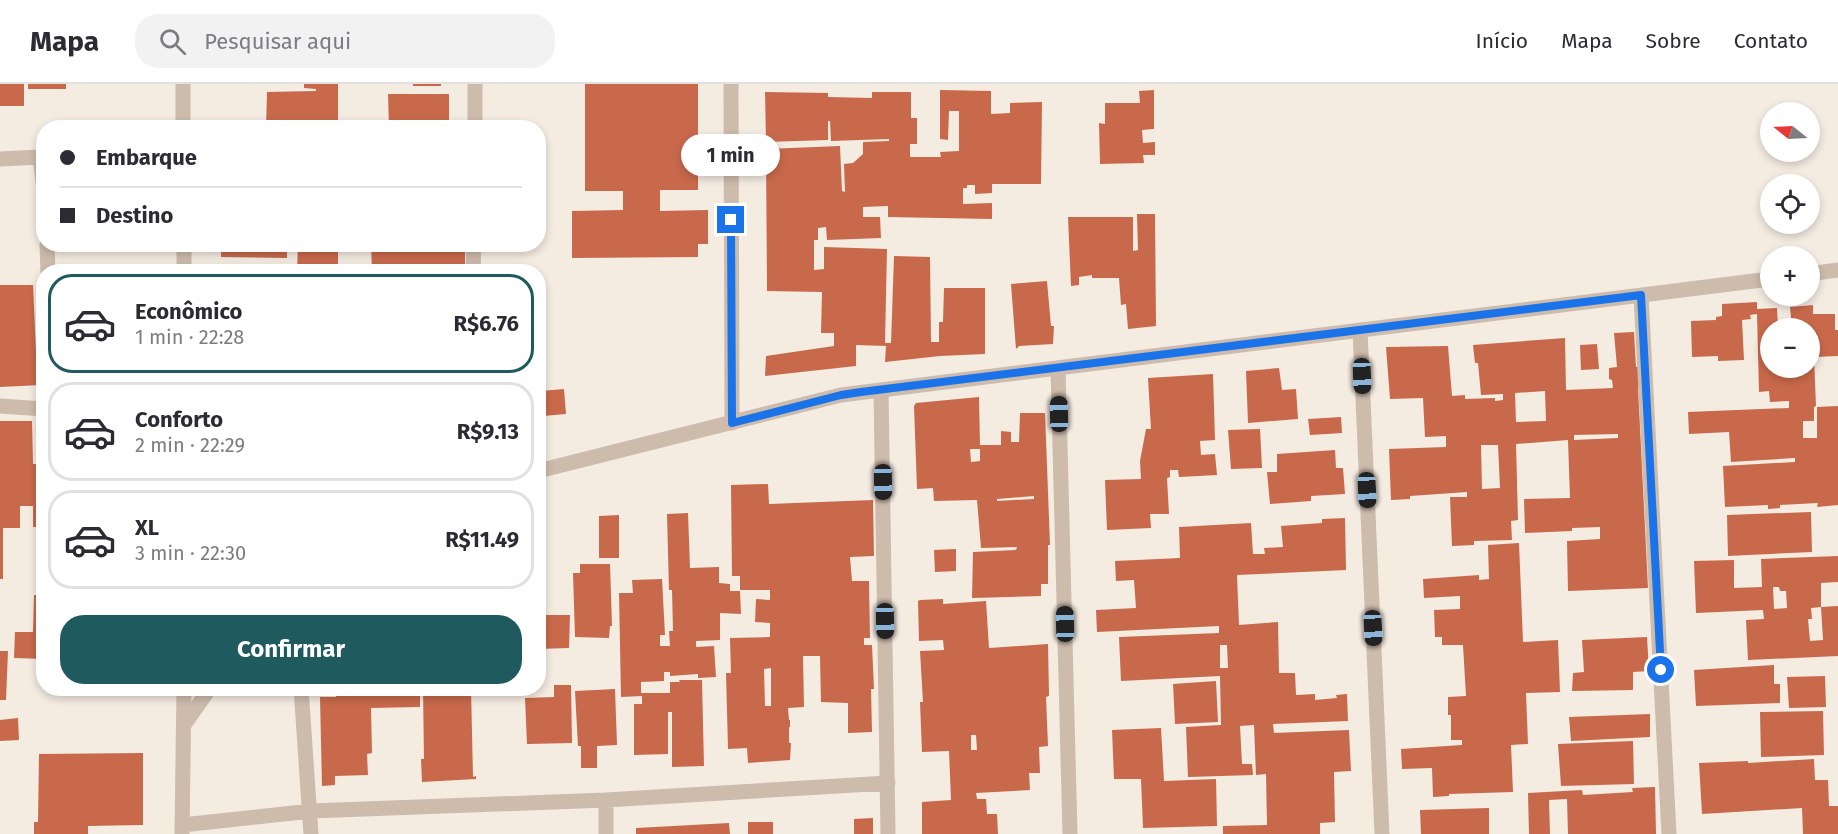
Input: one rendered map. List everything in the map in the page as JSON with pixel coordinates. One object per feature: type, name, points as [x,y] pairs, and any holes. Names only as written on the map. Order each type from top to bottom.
[{"type":"street","points":[[183,84],[183,120]]},
{"type":"street","points":[[475,84],[475,120]]},
{"type":"street","points":[[731,84],[732,423]]},
{"type":"street","points":[[0,159],[36,157]]},
{"type":"street","points":[[1820,272],[1838,270]]},
{"type":"street","points":[[546,469],[841,395],[1760,280]]},
{"type":"street","points":[[1641,295],[1669,834]]},
{"type":"street","points":[[1360,330],[1382,834]]},
{"type":"street","points":[[1058,368],[1070,834]]},
{"type":"street","points":[[881,390],[888,834]]},
{"type":"street","points":[[0,406],[36,408]]},
{"type":"street","points":[[184,696],[182,829],[310,811],[606,800],[888,783]]},
{"type":"street","points":[[184,725],[204,696]]},
{"type":"street","points":[[302,696],[310,834]]},
{"type":"street","points":[[606,800],[606,834]]},
{"type":"building","points":[[0,84],[24,84],[24,106],[0,106]]},
{"type":"building","points":[[28,84],[66,84],[66,89],[28,89]]},
{"type":"building","points":[[304,84],[338,84],[338,120],[266,120],[267,92],[316,91],[316,89],[304,88]]},
{"type":"building","points":[[413,84],[441,84],[441,86],[413,86]]},
{"type":"building","points":[[585,84],[698,84],[698,190],[660,190],[660,211],[708,210],[708,244],[698,244],[698,257],[572,258],[572,211],[623,210],[623,191],[585,191]]},
{"type":"building","points":[[940,90],[991,91],[991,114],[1010,113],[1010,103],[1042,102],[1041,184],[992,184],[992,193],[975,194],[975,185],[967,185],[967,188],[963,188],[963,204],[992,203],[992,219],[888,217],[888,206],[863,207],[863,217],[880,217],[881,238],[827,240],[826,227],[818,228],[818,240],[814,240],[814,270],[824,269],[824,247],[887,249],[885,343],[891,343],[894,256],[930,257],[931,342],[939,342],[939,322],[943,322],[944,288],[985,288],[985,354],[885,362],[886,346],[856,345],[856,366],[765,376],[766,356],[834,346],[834,333],[821,333],[822,292],[767,291],[766,149],[840,146],[842,191],[845,192],[844,164],[853,163],[863,154],[863,142],[889,141],[889,139],[831,141],[830,121],[828,121],[828,140],[766,142],[765,92],[828,93],[828,97],[872,98],[872,92],[911,92],[911,118],[917,118],[917,144],[910,144],[910,157],[941,157],[940,152],[959,151],[959,111],[949,111],[948,140],[940,139]]},
{"type":"building","points":[[1154,90],[1154,129],[1142,130],[1143,143],[1155,142],[1155,155],[1143,155],[1144,163],[1100,164],[1099,123],[1105,124],[1105,103],[1140,103],[1139,91]]},
{"type":"building","points":[[388,94],[449,94],[449,120],[389,120]]},
{"type":"building","points":[[1137,214],[1155,214],[1156,326],[1128,329],[1126,304],[1121,305],[1119,278],[1092,278],[1092,275],[1079,277],[1079,285],[1071,286],[1068,217],[1133,217],[1133,251],[1138,250]]},
{"type":"building","points":[[221,252],[287,252],[287,258],[221,257]]},
{"type":"building","points":[[298,252],[338,252],[338,264],[297,264]]},
{"type":"building","points":[[371,252],[465,252],[465,264],[372,264]]},
{"type":"building","points":[[1047,281],[1051,326],[1054,326],[1053,344],[1019,346],[1016,349],[1011,284]]},
{"type":"building","points":[[0,285],[33,285],[36,385],[0,387]]},
{"type":"building","points":[[1757,302],[1757,309],[1777,308],[1778,318],[1760,318],[1760,378],[1815,378],[1814,421],[1803,421],[1803,438],[1817,438],[1817,407],[1838,406],[1838,505],[1817,507],[1818,503],[1780,505],[1780,508],[1768,509],[1768,505],[1725,507],[1723,466],[1795,462],[1795,458],[1731,462],[1729,432],[1689,434],[1688,412],[1789,408],[1789,401],[1770,402],[1769,391],[1759,392],[1757,314],[1750,315],[1751,319],[1742,320],[1744,360],[1718,361],[1718,356],[1692,357],[1691,321],[1716,320],[1716,317],[1722,316],[1722,304]]},
{"type":"building","points":[[1813,306],[1813,314],[1835,314],[1835,330],[1838,330],[1838,356],[1820,357],[1820,318],[1791,318],[1790,307]]},
{"type":"building","points":[[1634,332],[1636,367],[1640,366],[1641,387],[1638,387],[1648,588],[1568,591],[1567,541],[1600,539],[1600,527],[1525,533],[1524,499],[1570,498],[1568,440],[1516,444],[1518,520],[1511,521],[1512,540],[1474,541],[1474,545],[1452,546],[1450,497],[1467,497],[1467,492],[1410,496],[1410,499],[1391,500],[1389,449],[1446,447],[1446,436],[1425,437],[1423,398],[1390,399],[1386,347],[1448,346],[1452,396],[1465,395],[1465,399],[1495,398],[1495,401],[1503,400],[1503,394],[1481,395],[1478,363],[1475,363],[1473,345],[1565,338],[1566,390],[1613,388],[1612,380],[1609,379],[1609,368],[1617,367],[1614,333]],"holes":[[[1545,391],[1546,421],[1516,422],[1515,393]],[[1618,434],[1618,438],[1574,440],[1574,435]],[[1481,445],[1498,445],[1500,488],[1482,489]]]},
{"type":"building","points":[[1597,344],[1599,369],[1581,370],[1580,345]]},
{"type":"building","points":[[1279,368],[1282,390],[1296,389],[1298,419],[1248,423],[1246,371]]},
{"type":"building","points":[[1213,374],[1215,440],[1200,441],[1201,455],[1215,454],[1217,475],[1179,477],[1178,470],[1170,470],[1170,477],[1167,478],[1169,514],[1150,514],[1151,528],[1107,530],[1105,480],[1141,479],[1140,461],[1146,429],[1151,429],[1148,378]]},
{"type":"building","points":[[564,389],[566,414],[546,416],[546,391]]},
{"type":"building","points":[[979,397],[980,445],[1001,445],[1001,431],[1011,432],[1011,442],[1019,442],[1020,413],[1045,413],[1050,545],[1048,545],[1048,584],[1041,584],[1041,596],[972,598],[973,552],[1016,550],[1017,547],[981,548],[977,500],[934,501],[933,488],[917,489],[914,406],[916,403]],"holes":[[[970,449],[980,449],[980,461],[971,462]],[[1034,496],[1034,499],[997,501],[997,499]]]},
{"type":"building","points":[[1341,417],[1342,433],[1310,435],[1308,419]]},
{"type":"building","points":[[0,421],[32,421],[33,464],[36,464],[36,527],[33,527],[33,506],[20,506],[20,528],[3,528],[3,579],[0,579]]},
{"type":"building","points":[[1260,429],[1262,468],[1231,469],[1228,430]]},
{"type":"building","points":[[1335,450],[1336,468],[1343,468],[1345,494],[1311,496],[1311,501],[1270,504],[1267,472],[1277,472],[1277,454]]},
{"type":"building","points":[[768,484],[769,504],[873,500],[874,556],[850,557],[852,581],[869,581],[870,638],[864,638],[864,645],[872,645],[874,689],[871,689],[872,732],[848,733],[848,703],[821,702],[820,656],[803,656],[804,707],[788,708],[790,760],[748,763],[747,748],[728,749],[726,673],[731,673],[730,638],[770,637],[770,623],[755,622],[756,599],[770,600],[770,590],[740,590],[740,576],[732,576],[731,485]],"holes":[[[771,668],[771,706],[765,706],[764,669]]]},
{"type":"building","points":[[1811,512],[1812,552],[1728,556],[1727,515]]},
{"type":"building","points":[[688,513],[690,568],[719,567],[719,583],[730,584],[730,591],[740,591],[741,614],[720,613],[720,640],[696,641],[696,647],[714,646],[716,677],[698,678],[698,674],[670,676],[670,672],[664,672],[664,681],[641,682],[641,693],[670,693],[670,682],[702,680],[704,766],[672,767],[672,712],[668,712],[668,754],[634,755],[634,704],[642,704],[642,696],[621,697],[619,593],[633,593],[632,580],[662,579],[665,635],[660,635],[660,646],[670,646],[669,631],[673,631],[672,590],[669,590],[667,514]]},
{"type":"building","points":[[619,515],[619,558],[599,558],[599,516]]},
{"type":"building","points":[[1345,518],[1346,570],[1237,575],[1239,625],[1278,622],[1279,673],[1295,673],[1296,695],[1315,694],[1315,700],[1337,698],[1336,695],[1347,694],[1348,721],[1273,724],[1274,733],[1349,730],[1351,771],[1334,772],[1335,822],[1320,823],[1320,834],[1223,834],[1223,826],[1267,825],[1266,774],[1256,775],[1254,725],[1240,726],[1242,764],[1252,764],[1253,775],[1188,777],[1186,727],[1221,725],[1220,676],[1121,681],[1119,637],[1219,633],[1219,626],[1097,632],[1096,610],[1136,608],[1134,580],[1116,581],[1115,561],[1180,558],[1179,527],[1251,523],[1253,554],[1265,554],[1264,548],[1283,547],[1281,526],[1322,523],[1322,519]],"holes":[[[1220,645],[1227,645],[1228,668],[1220,668]]]},
{"type":"building","points":[[1519,543],[1523,642],[1558,640],[1560,692],[1526,693],[1528,744],[1511,745],[1513,792],[1449,794],[1449,796],[1433,797],[1432,768],[1402,769],[1401,749],[1462,745],[1462,740],[1451,740],[1448,697],[1466,696],[1463,645],[1442,645],[1442,637],[1435,637],[1434,610],[1460,609],[1460,596],[1424,598],[1423,579],[1479,575],[1479,580],[1489,579],[1488,545]]},
{"type":"building","points":[[956,549],[956,571],[935,572],[934,550]]},
{"type":"building","points":[[1838,556],[1838,582],[1821,583],[1821,607],[1838,606],[1838,656],[1748,660],[1746,620],[1764,619],[1763,610],[1696,613],[1694,561],[1734,560],[1734,588],[1762,587],[1761,559]],"holes":[[[1773,587],[1779,587],[1780,591],[1786,591],[1787,608],[1774,609]],[[1821,607],[1823,640],[1810,641],[1808,619],[1812,619],[1811,608]]]},
{"type":"building","points":[[580,564],[610,564],[612,626],[610,626],[609,638],[575,637],[573,573],[580,573]]},
{"type":"building","points":[[34,595],[36,595],[36,659],[14,658],[15,632],[33,632]]},
{"type":"building","points":[[943,599],[943,604],[986,601],[989,648],[1048,644],[1049,696],[1046,697],[1048,746],[1039,747],[1040,773],[1029,773],[1030,790],[976,793],[977,799],[986,799],[987,814],[997,814],[998,834],[922,834],[922,802],[951,800],[949,751],[922,752],[920,702],[923,702],[920,651],[944,650],[943,640],[919,641],[918,601]],"holes":[[[971,735],[976,735],[977,750],[971,750]]]},
{"type":"building","points":[[546,615],[570,615],[569,648],[546,649]]},
{"type":"building","points":[[1647,637],[1649,671],[1633,672],[1633,690],[1572,691],[1573,673],[1584,672],[1582,640]]},
{"type":"building","points":[[0,651],[8,651],[6,700],[0,700]]},
{"type":"building","points":[[1774,665],[1774,684],[1780,684],[1780,703],[1696,706],[1694,670]]},
{"type":"building","points":[[1825,676],[1826,707],[1789,708],[1787,677]]},
{"type":"building","points":[[1216,681],[1218,722],[1175,724],[1173,684]]},
{"type":"building","points":[[554,685],[571,685],[572,743],[527,744],[525,698],[554,697]]},
{"type":"building","points":[[615,689],[617,745],[597,746],[597,768],[581,768],[575,691]]},
{"type":"building","points":[[420,696],[420,707],[371,708],[372,753],[367,754],[368,775],[335,776],[335,785],[322,786],[320,697]]},
{"type":"building","points":[[423,696],[471,696],[473,777],[476,776],[476,779],[422,782],[421,759],[424,759]]},
{"type":"building","points":[[1823,711],[1824,755],[1761,757],[1760,712]]},
{"type":"building","points":[[1650,714],[1650,737],[1571,741],[1569,717]]},
{"type":"building","points":[[18,718],[19,740],[0,741],[0,720]]},
{"type":"building","points":[[1161,728],[1164,781],[1216,779],[1217,826],[1143,828],[1141,779],[1114,779],[1112,730]]},
{"type":"building","points":[[1633,741],[1634,784],[1561,786],[1558,744]]},
{"type":"building","points":[[143,753],[143,825],[88,826],[88,834],[34,834],[34,822],[38,822],[39,754]]},
{"type":"building","points":[[1814,759],[1815,780],[1828,780],[1829,806],[1838,806],[1838,834],[1803,834],[1802,808],[1702,814],[1699,763]]},
{"type":"building","points":[[1655,787],[1656,834],[1568,834],[1567,799],[1549,800],[1550,834],[1529,834],[1528,793],[1582,790],[1583,795],[1633,792],[1632,788]]},
{"type":"building","points":[[1489,808],[1489,834],[1421,834],[1420,810]]},
{"type":"building","points":[[873,818],[873,834],[854,834],[854,819]]},
{"type":"building","points":[[748,822],[773,822],[773,834],[748,834]]},
{"type":"building","points":[[729,823],[730,834],[636,834],[636,828]]},
{"type":"route","points":[[731,220],[732,423],[861,392],[1641,295],[1661,670]]}]
